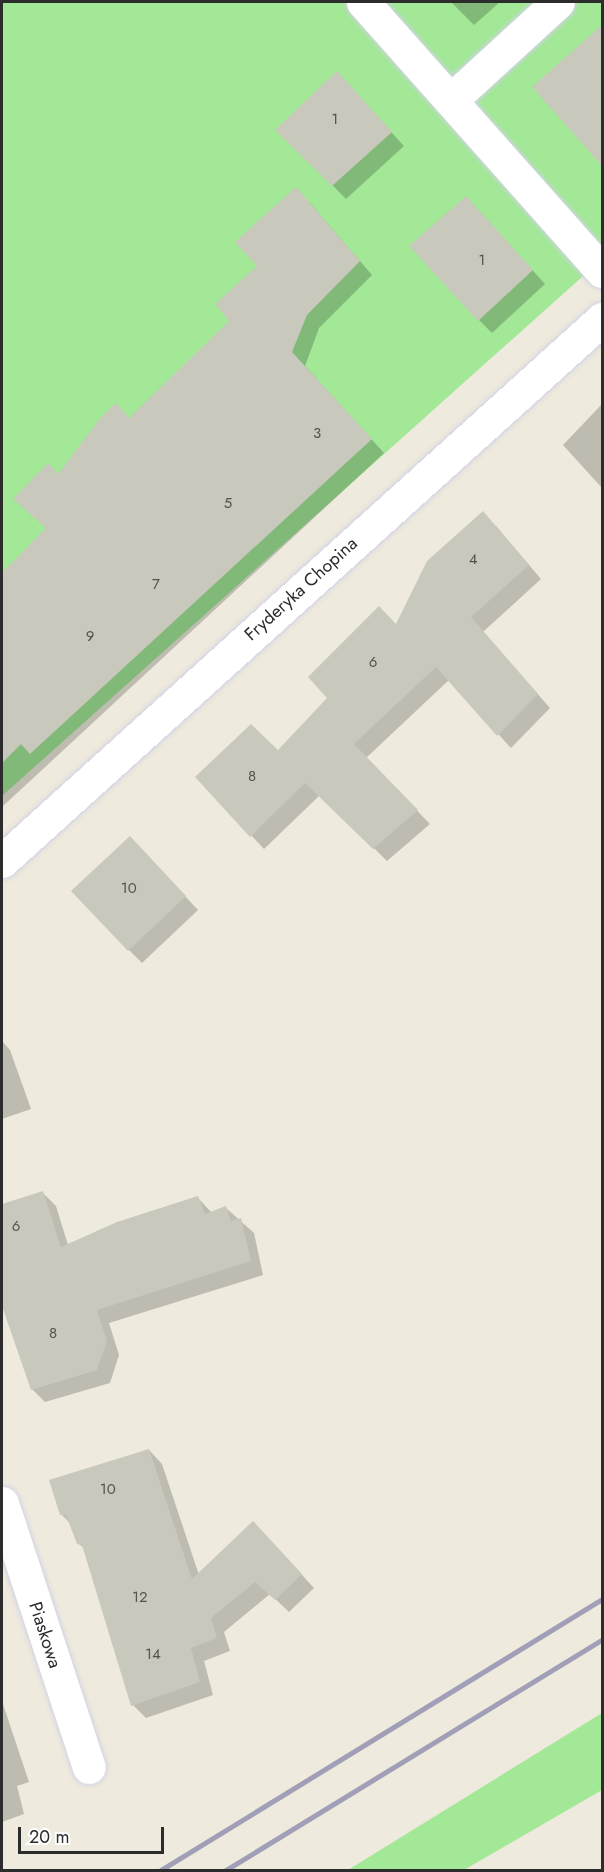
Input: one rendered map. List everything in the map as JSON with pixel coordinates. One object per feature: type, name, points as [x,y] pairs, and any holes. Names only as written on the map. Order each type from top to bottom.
[{"type":"street","points":[[363,2],[603,271]]},
{"type":"street","points":[[451,100],[558,2]]},
{"type":"street","name":"Fryderyka Chopina","points":[[2,861],[374,523],[603,319]]},
{"type":"street","name":"Piaskowa","points":[[2,1503],[89,1767]]},
{"type":"green space","points":[[2,2],[602,2],[602,259],[2,796]]},
{"type":"green space","points":[[602,1713],[602,1790],[464,1870],[348,1870]]},
{"type":"building","points":[[603,24],[603,167],[532,87]]},
{"type":"building","points":[[337,71],[392,132],[332,186],[275,130]]},
{"type":"building","points":[[296,187],[360,261],[307,315],[292,352],[372,439],[30,754],[21,744],[2,763],[2,573],[46,528],[13,499],[48,463],[58,474],[101,417],[116,403],[129,418],[229,321],[215,304],[257,266],[235,242]]},
{"type":"building","points":[[466,196],[533,270],[478,321],[409,246]]},
{"type":"building","points":[[483,511],[529,565],[471,617],[538,694],[497,736],[436,667],[354,744],[418,810],[373,849],[305,783],[250,837],[195,777],[251,724],[278,750],[327,698],[308,677],[379,606],[396,624],[427,561]]},
{"type":"building","points":[[130,836],[186,896],[128,951],[71,891]]},
{"type":"building","points":[[43,1191],[61,1247],[117,1222],[198,1196],[205,1214],[226,1206],[231,1221],[241,1218],[251,1261],[97,1310],[107,1341],[97,1370],[31,1390],[2,1306],[2,1204]]},
{"type":"building","points":[[149,1449],[192,1579],[253,1521],[302,1574],[275,1600],[255,1582],[211,1618],[217,1638],[191,1648],[200,1682],[131,1706],[82,1545],[77,1544],[66,1515],[60,1515],[49,1480]]},
{"type":"railway","points":[[161,1870],[602,1599]]},
{"type":"railway","points":[[226,1870],[602,1640]]}]
